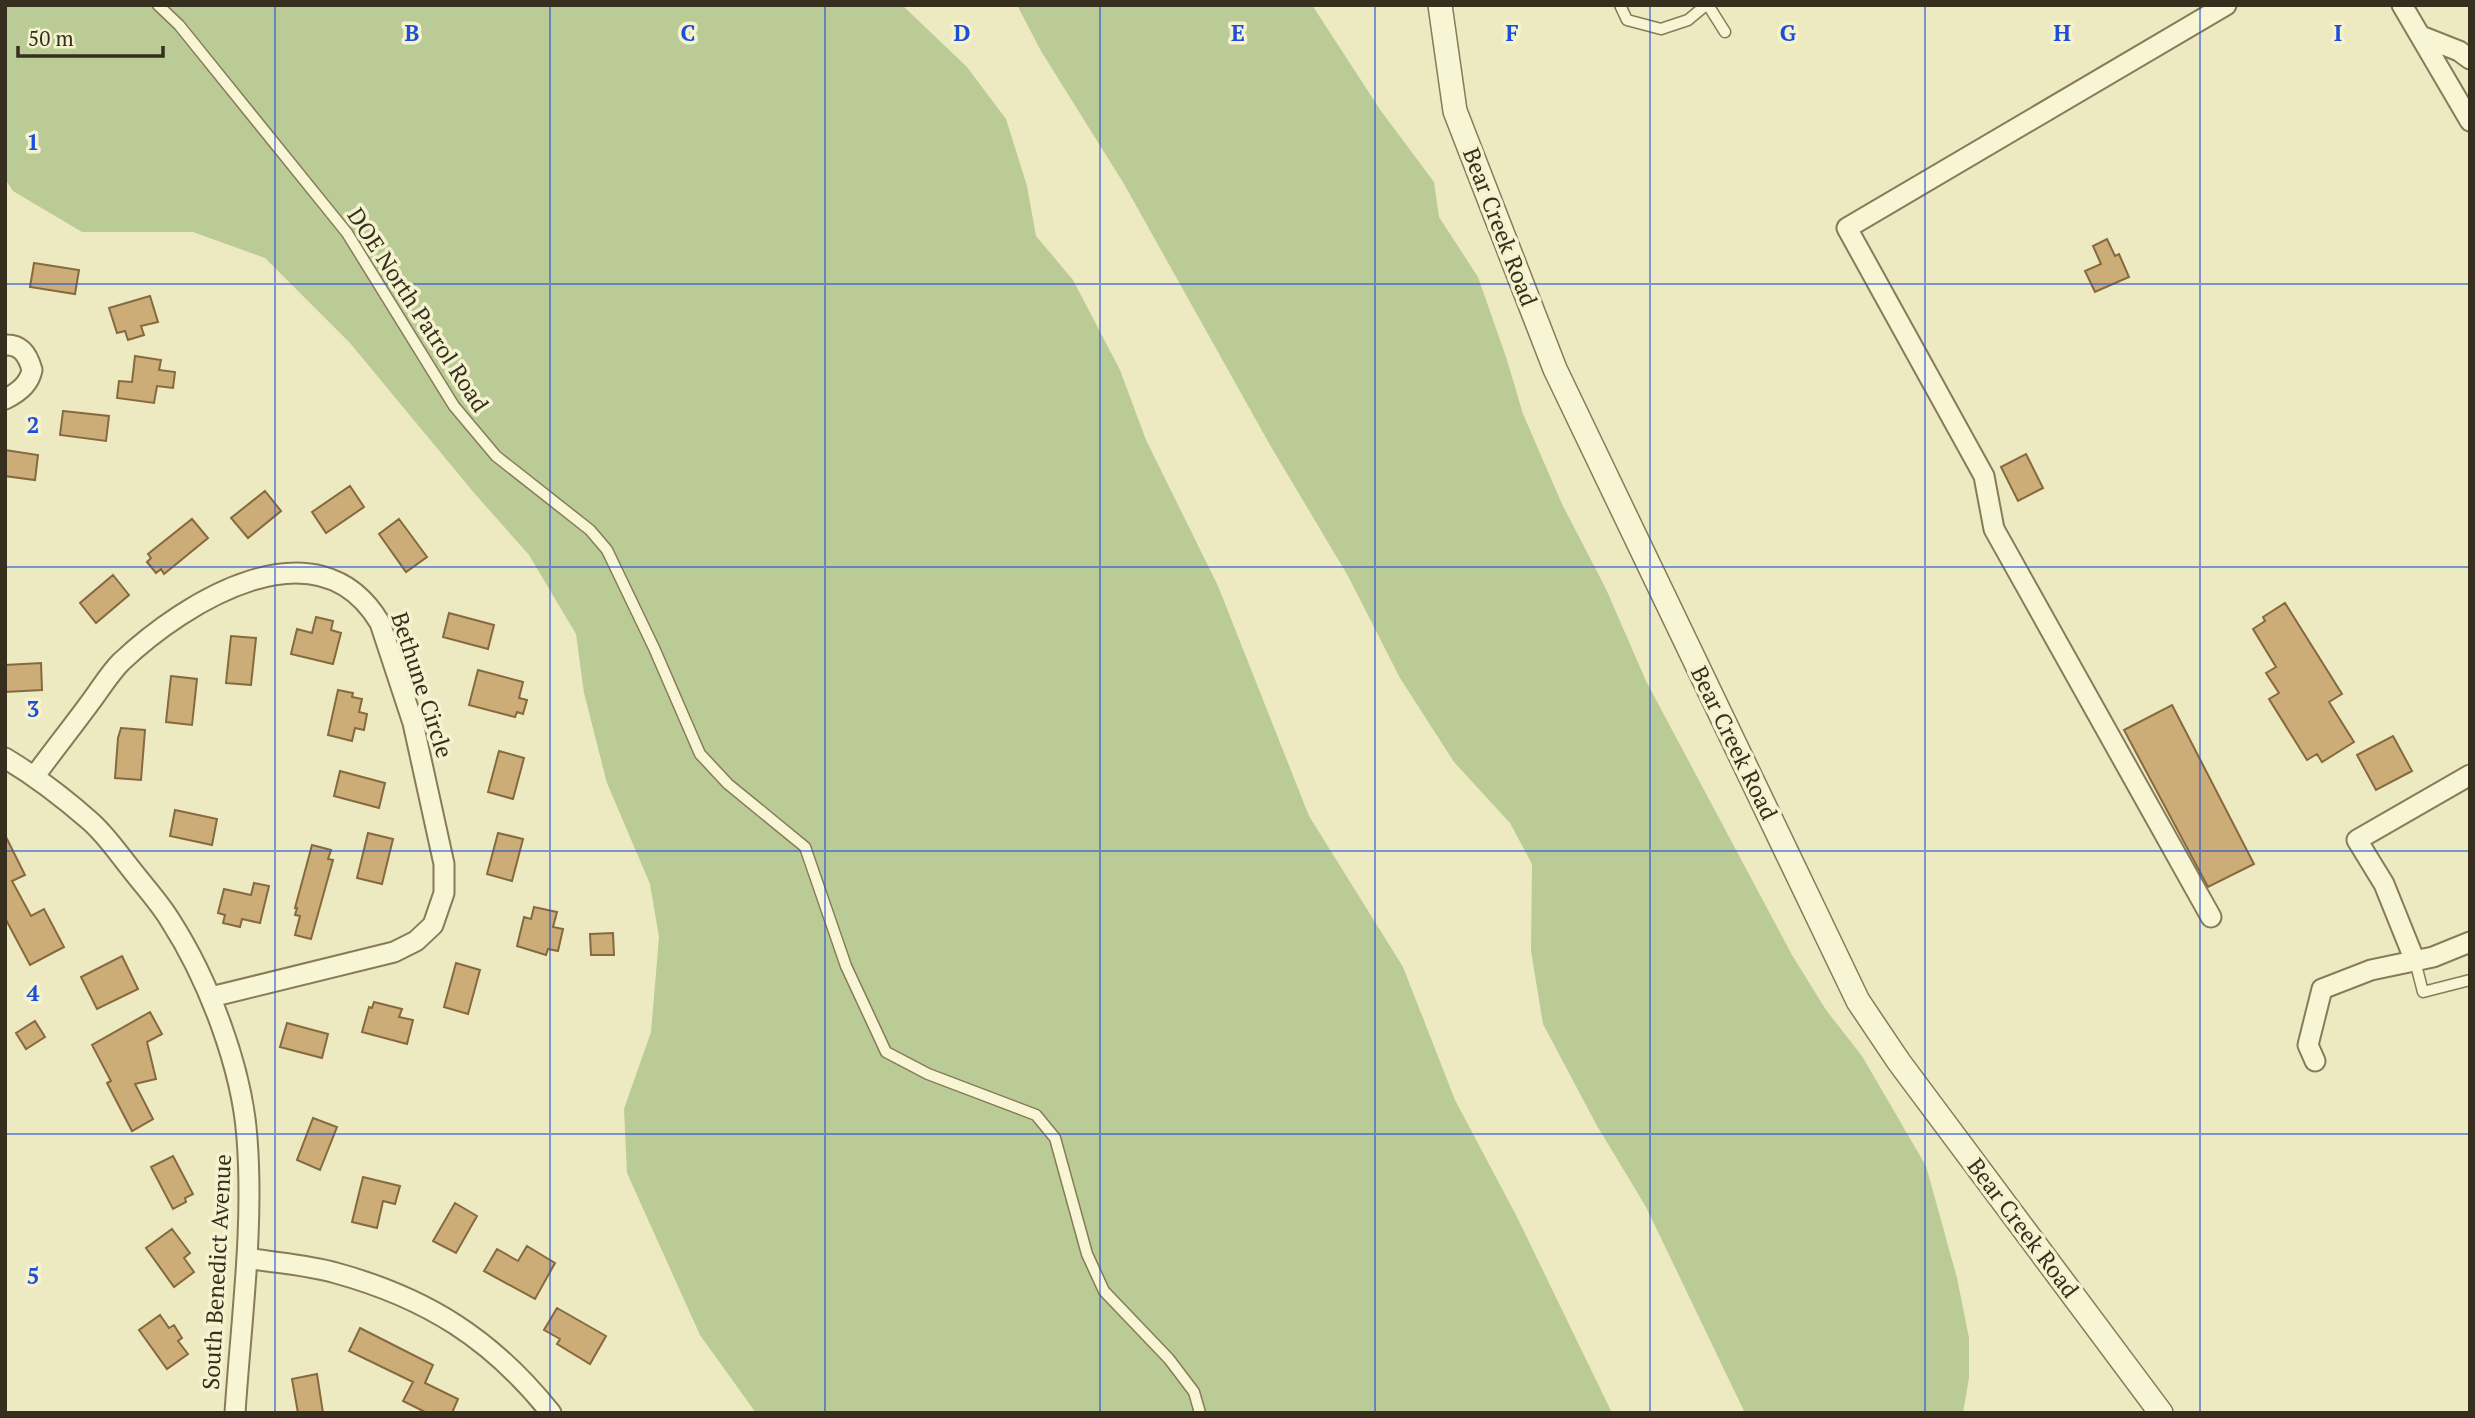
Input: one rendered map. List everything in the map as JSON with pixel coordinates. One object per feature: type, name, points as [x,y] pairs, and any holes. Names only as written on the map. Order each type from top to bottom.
[{"type":"street","name":"Bear Creek Road","points":[[1440,5],[1455,111],[1555,369],[1858,1001],[1899,1062],[2161,1413]]},
{"type":"street","points":[[2211,917],[1994,530],[1984,476],[1847,228],[2226,5]]},
{"type":"street","points":[[2402,5],[2470,121]]},
{"type":"street","points":[[2421,36],[2459,51],[2470,59]]},
{"type":"street","points":[[5,345],[22,349],[32,370],[26,384],[5,399]]},
{"type":"street","name":"Bethune Circle","points":[[34,777],[120,664],[164,625],[233,587],[268,576],[302,573],[334,579],[354,592],[371,608],[380,623],[413,723],[444,864],[444,894],[433,925],[416,941],[394,952],[211,997]]},
{"type":"street","name":"South Benedict Avenue","points":[[5,758],[91,822],[113,846],[170,921],[211,997],[236,1074],[247,1135],[247,1258],[235,1413]]},
{"type":"street","points":[[2415,961],[2384,884],[2357,840],[2470,775]]},
{"type":"street","points":[[2315,1061],[2308,1045],[2322,989],[2371,970],[2432,957],[2470,942]]},
{"type":"street","points":[[247,1258],[344,1275],[395,1293],[448,1319],[509,1366],[551,1413]]},
{"type":"lane","name":"DOE North Patrol Road","points":[[158,5],[179,25],[347,233],[454,406],[496,456],[590,530],[607,550],[654,648],[700,754],[728,783],[806,847],[846,966],[886,1052],[929,1074],[1036,1115],[1055,1138],[1087,1254],[1104,1291],[1170,1359],[1194,1392],[1200,1413]]},
{"type":"lane","points":[[1620,5],[1628,20],[1661,29],[1688,20],[1707,5],[1725,32]]},
{"type":"lane","points":[[2415,961],[2423,992],[2470,980]]},
{"type":"green space","points":[[5,5],[902,5],[967,67],[1006,119],[1027,186],[1036,236],[1073,280],[1120,370],[1146,440],[1218,586],[1309,816],[1403,967],[1455,1100],[1517,1217],[1612,1413],[756,1413],[700,1335],[627,1173],[624,1109],[651,1032],[659,937],[650,884],[607,783],[584,693],[576,634],[529,555],[350,343],[265,258],[193,232],[82,232],[13,191],[5,179]]},
{"type":"green space","points":[[1017,5],[1312,5],[1381,111],[1434,182],[1439,217],[1478,277],[1523,414],[1562,504],[1606,589],[1646,681],[1792,955],[1826,1010],[1862,1056],[1926,1166],[1957,1278],[1969,1338],[1969,1378],[1963,1413],[1745,1413],[1646,1207],[1596,1124],[1543,1024],[1531,951],[1532,864],[1510,823],[1454,762],[1400,678],[1348,576],[1270,445],[1124,184],[1041,51]]},
{"type":"building","points":[[2107,239],[2115,256],[2119,254],[2129,277],[2095,292],[2085,271],[2101,264],[2093,246]]},
{"type":"building","points":[[34,263],[79,270],[75,294],[30,287]]},
{"type":"building","points":[[150,296],[158,322],[141,326],[144,335],[128,340],[125,331],[117,333],[109,308]]},
{"type":"building","points":[[135,356],[161,360],[159,370],[175,372],[173,388],[157,386],[154,403],[117,398],[119,381],[132,382]]},
{"type":"building","points":[[63,411],[109,416],[106,441],[60,435]]},
{"type":"building","points":[[5,450],[38,455],[35,480],[5,476]]},
{"type":"building","points":[[2026,454],[2043,488],[2018,501],[2001,467]]},
{"type":"building","points":[[350,486],[364,507],[326,533],[312,512]]},
{"type":"building","points":[[265,491],[281,511],[248,538],[231,518]]},
{"type":"building","points":[[192,519],[208,538],[164,574],[161,569],[156,573],[147,562],[151,558],[148,554]]},
{"type":"building","points":[[399,519],[427,557],[406,572],[379,534]]},
{"type":"building","points":[[113,575],[129,595],[96,623],[80,603]]},
{"type":"building","points":[[2285,603],[2342,694],[2329,702],[2354,742],[2322,762],[2317,754],[2307,760],[2269,699],[2279,693],[2266,673],[2276,667],[2253,629],[2265,621],[2263,617]]},
{"type":"building","points":[[449,613],[494,625],[488,649],[443,637]]},
{"type":"building","points":[[316,617],[333,621],[331,630],[341,633],[333,664],[291,654],[297,629],[312,633]]},
{"type":"building","points":[[231,636],[256,638],[251,685],[226,683]]},
{"type":"building","points":[[41,663],[42,690],[5,692],[5,665]]},
{"type":"building","points":[[478,670],[523,682],[519,698],[527,700],[523,714],[517,712],[515,717],[469,705]]},
{"type":"building","points":[[171,676],[197,679],[192,725],[166,722]]},
{"type":"building","points":[[338,690],[353,693],[352,697],[362,699],[359,712],[367,714],[364,730],[355,728],[352,741],[328,735]]},
{"type":"building","points":[[2172,705],[2254,864],[2208,887],[2124,730]]},
{"type":"building","points":[[121,728],[145,730],[141,780],[115,778]]},
{"type":"building","points":[[2393,736],[2412,771],[2376,790],[2357,755]]},
{"type":"building","points":[[499,751],[524,758],[513,799],[488,792]]},
{"type":"building","points":[[340,771],[385,783],[379,808],[334,796]]},
{"type":"building","points":[[175,810],[217,819],[212,845],[170,836]]},
{"type":"building","points":[[368,833],[393,839],[382,884],[357,878]]},
{"type":"building","points":[[498,833],[523,839],[512,881],[487,874]]},
{"type":"building","points":[[5,835],[25,875],[12,881],[31,916],[44,909],[64,947],[30,965],[5,918]]},
{"type":"building","points":[[312,845],[331,850],[328,859],[333,860],[311,939],[295,935],[300,916],[295,915],[295,908]]},
{"type":"building","points":[[254,883],[269,886],[260,923],[242,919],[240,927],[223,923],[225,915],[218,913],[224,889],[251,895]]},
{"type":"building","points":[[534,907],[557,912],[553,927],[563,929],[558,951],[548,949],[546,955],[517,946],[524,917],[531,919]]},
{"type":"building","points":[[613,933],[614,955],[591,955],[590,934]]},
{"type":"building","points":[[122,956],[138,989],[97,1009],[81,977]]},
{"type":"building","points":[[456,963],[480,970],[468,1014],[444,1007]]},
{"type":"building","points":[[374,1002],[402,1009],[399,1017],[413,1020],[407,1044],[362,1032],[369,1007],[372,1008]]},
{"type":"building","points":[[150,1012],[162,1034],[147,1042],[156,1079],[135,1084],[153,1119],[132,1131],[107,1083],[111,1081],[92,1045]]},
{"type":"building","points":[[35,1021],[45,1037],[26,1049],[16,1033]]},
{"type":"building","points":[[287,1023],[328,1034],[322,1058],[280,1047]]},
{"type":"building","points":[[313,1118],[337,1127],[320,1170],[297,1160]]},
{"type":"building","points":[[173,1156],[193,1194],[185,1198],[186,1202],[173,1209],[151,1167]]},
{"type":"building","points":[[363,1177],[400,1186],[395,1204],[383,1201],[377,1228],[352,1222]]},
{"type":"building","points":[[455,1203],[477,1216],[456,1253],[433,1241]]},
{"type":"building","points":[[172,1229],[190,1253],[184,1258],[194,1272],[174,1287],[146,1248]]},
{"type":"building","points":[[527,1246],[555,1263],[535,1299],[484,1271],[497,1249],[518,1261]]},
{"type":"building","points":[[557,1308],[606,1336],[590,1364],[557,1344],[560,1339],[544,1330]]},
{"type":"building","points":[[160,1315],[169,1328],[174,1325],[182,1338],[178,1341],[188,1354],[167,1369],[139,1330]]},
{"type":"building","points":[[360,1328],[433,1365],[425,1383],[458,1399],[452,1413],[427,1413],[403,1401],[413,1382],[349,1351]]},
{"type":"building","points":[[317,1374],[323,1413],[298,1413],[292,1379]]}]
